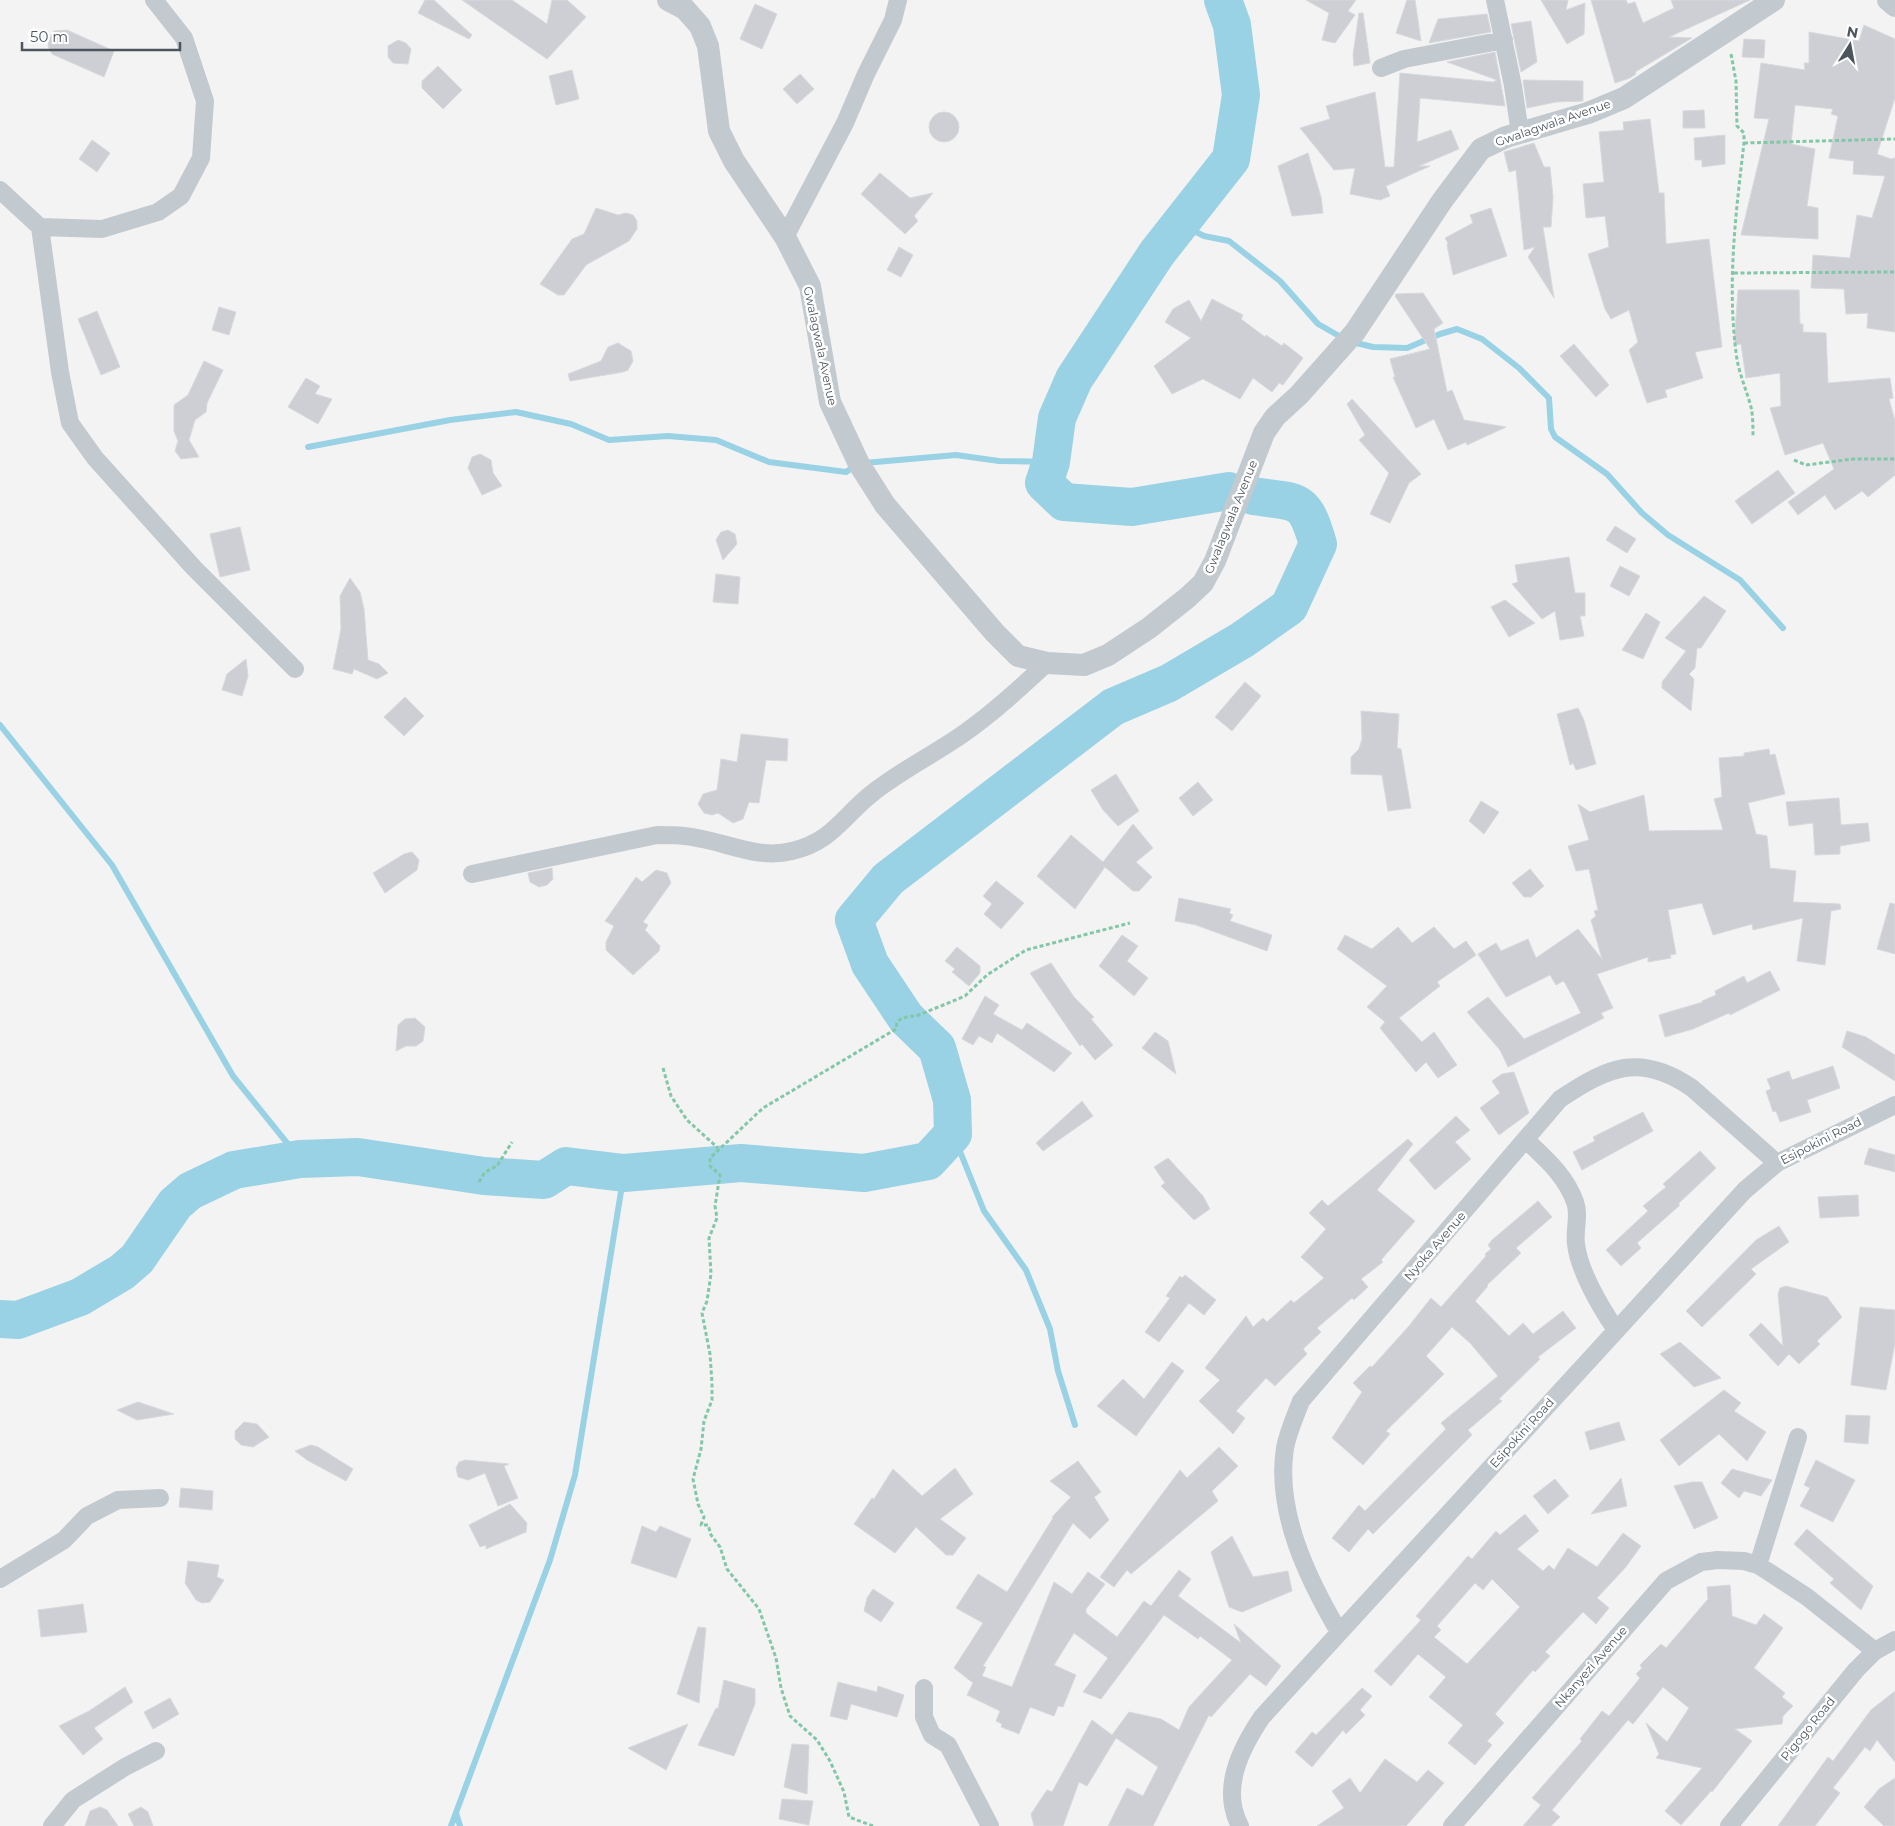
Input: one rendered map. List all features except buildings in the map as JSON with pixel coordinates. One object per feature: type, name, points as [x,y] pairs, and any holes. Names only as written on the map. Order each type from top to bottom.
[{"type":"street","points":[[40,227],[102,229],[158,212],[181,196],[201,158],[205,101],[184,38],[154,0]]},
{"type":"street","name":"Gwalagwala Avenue","points":[[668,0],[685,9],[700,26],[708,46],[719,131],[734,161],[785,237],[810,286],[817,317],[830,402],[859,464],[886,505],[995,633],[1018,656],[1047,663],[1084,665],[1108,655],[1149,628],[1203,583],[1214,561],[1264,432],[1275,417],[1299,395],[1355,332],[1442,202],[1481,149],[1493,142],[1520,132],[1588,113],[1624,98],[1774,0]]},
{"type":"street","points":[[785,237],[845,123],[893,20],[898,0]]},
{"type":"street","points":[[1495,0],[1520,132]]},
{"type":"street","points":[[1888,0],[1895,6]]},
{"type":"street","points":[[1380,68],[1404,59],[1504,40]]},
{"type":"street","points":[[0,190],[40,227],[60,372],[70,423],[95,458],[194,568],[295,669]]},
{"type":"street","points":[[472,874],[657,835],[684,835],[756,853],[791,852],[820,842],[834,832],[870,795],[964,733],[1003,703],[1047,663]]},
{"type":"street","name":"Nyoka Avenue","points":[[1339,1632],[1320,1600],[1301,1555],[1288,1515],[1283,1473],[1285,1448],[1301,1401],[1560,1099],[1593,1078],[1631,1066],[1645,1067],[1678,1078],[1692,1088],[1778,1163]]},
{"type":"street","name":"Esipokini Road","points":[[1234,1823],[1232,1788],[1234,1772],[1243,1745],[1262,1717],[1616,1330],[1745,1190],[1778,1163],[1895,1105]]},
{"type":"street","points":[[1526,1140],[1562,1175],[1575,1201],[1577,1208],[1576,1245],[1591,1288],[1616,1330]]},
{"type":"street","points":[[1758,1565],[1798,1438]]},
{"type":"street","points":[[0,1580],[64,1540],[87,1516],[118,1500],[160,1498]]},
{"type":"street","name":"Nkanyezi Avenue","points":[[1452,1826],[1666,1581],[1701,1562],[1744,1561],[1758,1565],[1807,1597],[1875,1651]]},
{"type":"street","name":"Pigogo Road","points":[[1729,1826],[1856,1670],[1875,1651],[1895,1640]]},
{"type":"street","points":[[924,1688],[924,1717],[932,1735],[948,1745],[990,1826]]},
{"type":"street","points":[[52,1826],[73,1800],[125,1767],[156,1751]]},
{"type":"path","points":[[1724,32],[1736,81],[1737,126],[1744,133],[1735,212],[1733,312],[1736,352],[1741,380],[1751,408],[1753,437]]},
{"type":"path","points":[[1744,143],[1895,139]]},
{"type":"path","points":[[1734,274],[1895,272]]},
{"type":"path","points":[[1794,460],[1806,465],[1853,459],[1895,459]]},
{"type":"path","points":[[873,1826],[849,1817],[844,1792],[830,1761],[817,1740],[790,1716],[781,1688],[776,1658],[759,1609],[727,1569],[720,1547],[711,1535],[708,1525],[701,1525],[704,1517],[698,1504],[693,1479],[701,1449],[704,1421],[712,1400],[710,1354],[702,1313],[707,1301],[711,1274],[709,1238],[717,1218],[715,1206],[720,1174],[710,1166],[710,1158],[718,1148],[733,1138],[763,1108],[896,1028],[897,1022],[902,1018],[939,1008],[965,996],[987,975],[1026,950],[1130,923]]},
{"type":"path","points":[[663,1068],[671,1096],[687,1120],[718,1148]]},
{"type":"path","points":[[479,1182],[485,1172],[497,1166],[512,1142]]},
{"type":"waterway","points":[[1223,0],[1232,25],[1241,95],[1231,159],[1157,253],[1074,379],[1057,418],[1051,462],[1044,483],[1064,502],[1132,507],[1229,491]]},
{"type":"waterway","points":[[1180,224],[1204,236],[1229,241],[1280,281],[1318,324],[1348,341],[1373,347],[1407,348],[1457,329],[1482,339],[1519,368],[1549,398],[1551,429],[1555,437],[1607,474],[1642,513],[1668,535],[1740,580],[1783,628]]},
{"type":"waterway","points":[[308,447],[450,420],[516,412],[571,424],[609,440],[668,436],[716,440],[769,462],[846,472],[855,466]]},
{"type":"waterway","points":[[864,463],[956,455],[999,461],[1051,462]]},
{"type":"waterway","points":[[0,1319],[18,1320],[80,1297],[122,1272],[137,1259],[175,1204],[190,1191],[234,1170],[300,1159],[358,1157],[484,1176],[544,1180],[566,1166],[624,1173],[741,1163],[864,1173],[928,1161],[953,1134],[952,1100],[937,1048],[906,1018],[870,964],[854,920],[888,879],[1113,707],[1169,683],[1242,640],[1289,607],[1318,544],[1313,528],[1308,517],[1298,505],[1281,500],[1253,496]]},
{"type":"waterway","points":[[0,725],[112,865],[233,1076],[300,1159]]},
{"type":"waterway","points":[[953,1134],[984,1211],[1026,1270],[1050,1329],[1058,1371],[1075,1425]]},
{"type":"waterway","points":[[451,1826],[550,1560],[575,1475],[624,1173]]},
{"type":"waterway","points":[[456,1813],[460,1826]]}]
